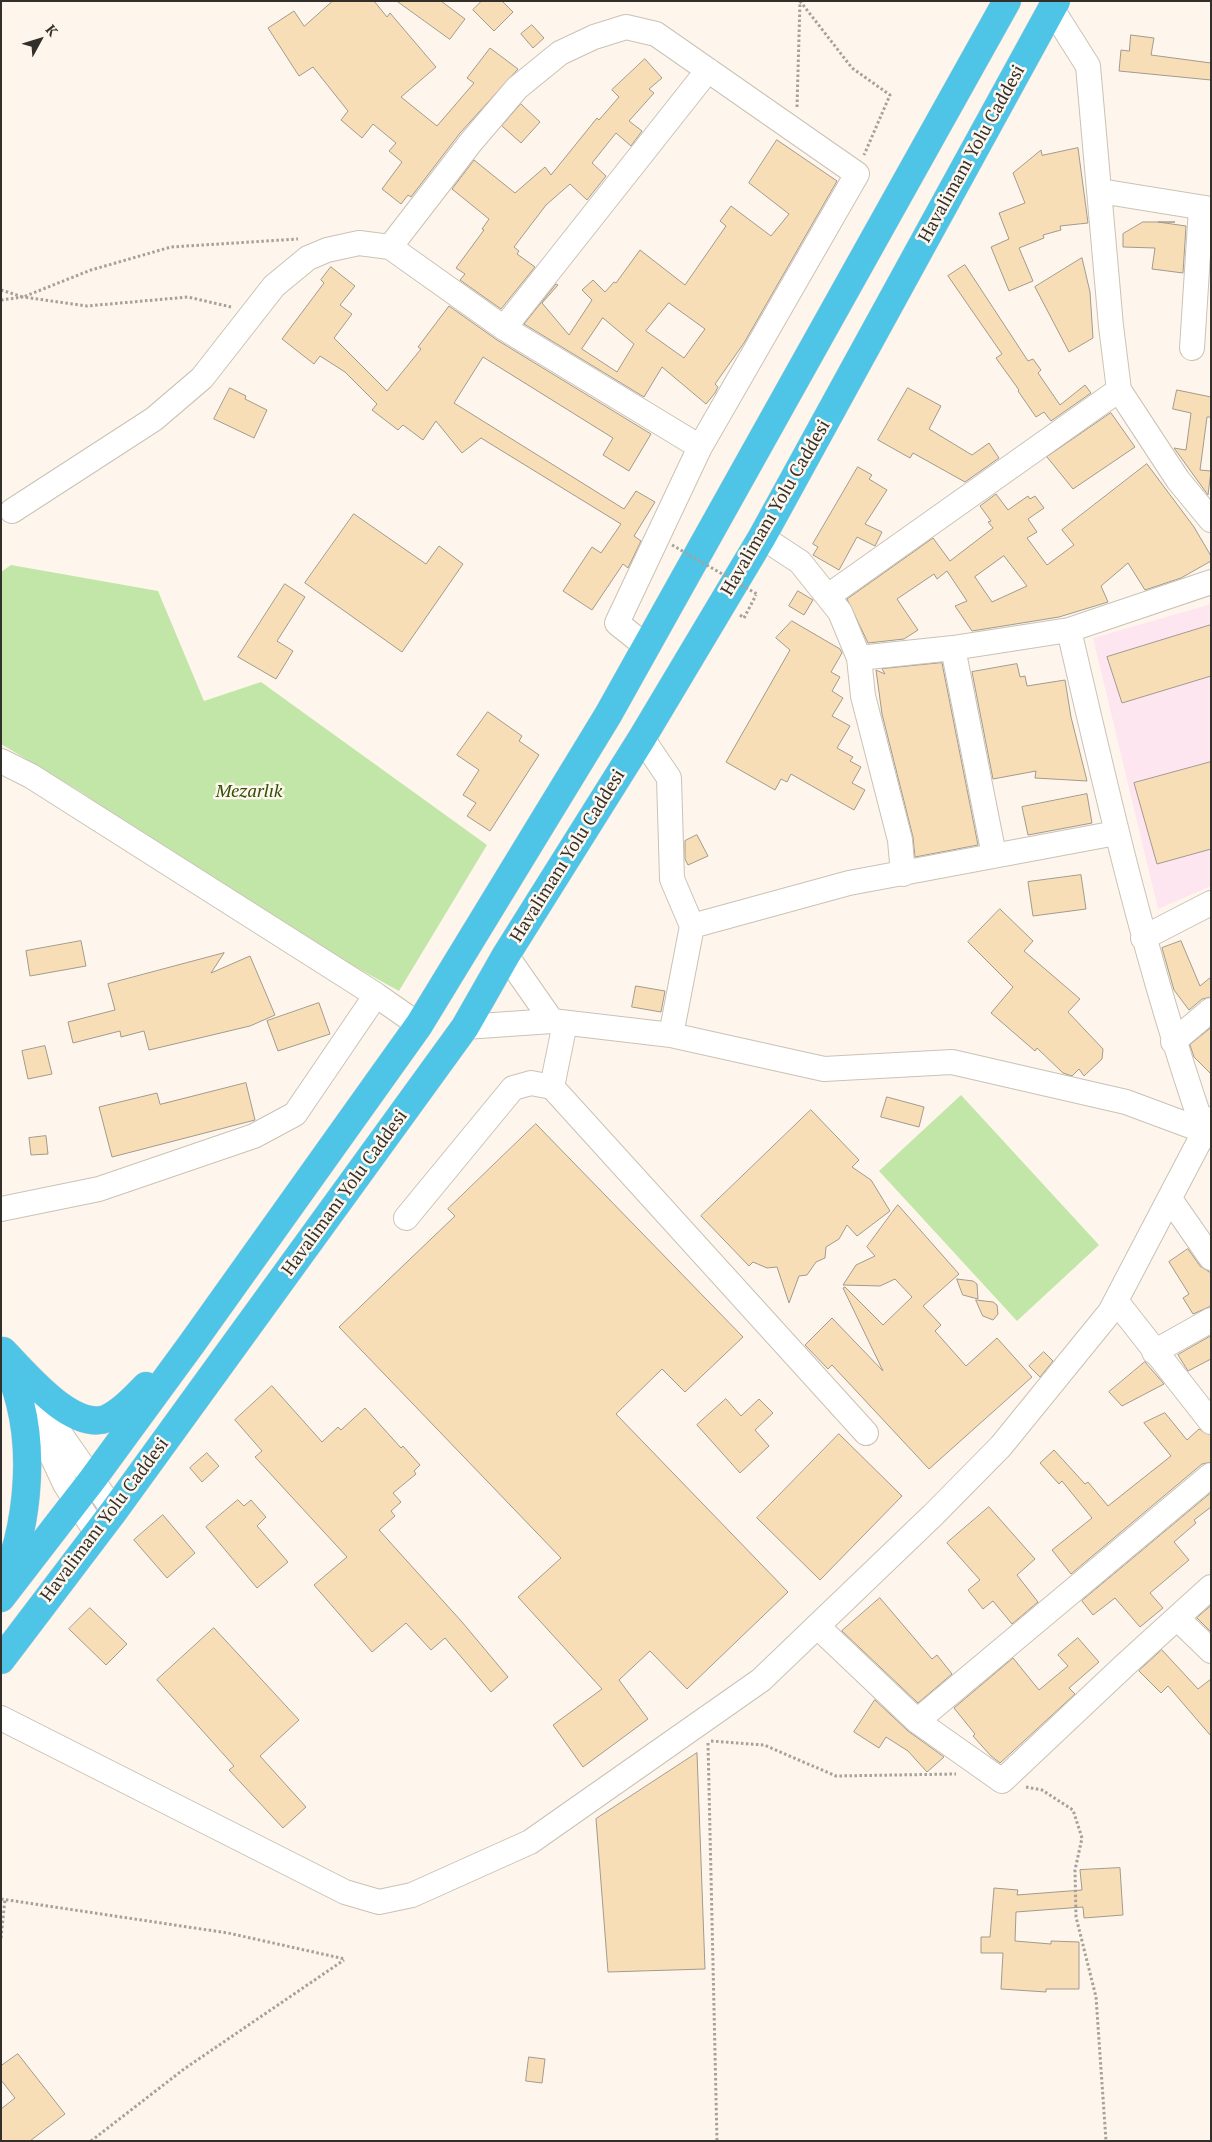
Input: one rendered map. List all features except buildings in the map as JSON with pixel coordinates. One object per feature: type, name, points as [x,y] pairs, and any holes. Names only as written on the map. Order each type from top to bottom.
[{"type":"highway","name":"Havalimanı Yolu Caddesi","points":[[1,1598],[84,1491],[193,1342],[419,1026],[608,715],[1007,1]]},
{"type":"highway","name":"Havalimanı Yolu Caddesi","points":[[1,1660],[96,1532],[114,1511],[465,1027],[506,955],[642,738],[762,537],[1054,5]]},
{"type":"highway","points":[[2,1350],[56,1404],[86,1420],[106,1419],[122,1409],[193,1342]]},
{"type":"highway","points":[[1,1586],[10,1568],[24,1515],[27,1459],[20,1404],[2,1350]]},
{"type":"street","points":[[1054,5],[1088,66],[1111,326],[1119,390],[1178,480],[1211,520]]},
{"type":"street","points":[[390,247],[471,142],[518,88],[560,53],[594,37],[626,27],[656,34],[856,174],[700,447],[617,624],[647,647]]},
{"type":"street","points":[[504,328],[708,70]]},
{"type":"street","points":[[1100,190],[1206,208],[1192,348]]},
{"type":"street","points":[[12,511],[154,419],[202,378],[274,286],[308,258],[327,250],[359,243],[390,247],[504,328],[700,447]]},
{"type":"street","points":[[828,596],[1119,390]]},
{"type":"street","points":[[762,537],[800,562],[840,612],[859,658],[863,696],[900,840],[903,874]]},
{"type":"street","points":[[859,658],[953,648],[1069,630],[1211,582]]},
{"type":"street","points":[[1069,630],[1116,833],[1143,938],[1173,1042],[1208,1129]]},
{"type":"street","points":[[953,648],[994,854]]},
{"type":"street","points":[[642,738],[668,778],[672,879],[692,926],[671,1035]]},
{"type":"street","points":[[1,761],[31,776],[376,995],[419,1026]]},
{"type":"street","points":[[692,926],[849,883],[903,874],[994,854],[1116,833]]},
{"type":"street","points":[[1143,938],[1211,903]]},
{"type":"street","points":[[506,955],[558,1022],[552,1087]]},
{"type":"street","points":[[1,1209],[99,1189],[254,1136],[295,1114],[376,995]]},
{"type":"street","points":[[1173,1042],[1211,1010]]},
{"type":"street","points":[[465,1027],[558,1022],[671,1035],[824,1069],[952,1062],[1126,1102],[1208,1129]]},
{"type":"street","points":[[406,1218],[513,1088],[531,1083],[552,1087],[866,1433]]},
{"type":"street","points":[[1,1718],[345,1892],[378,1902],[412,1894],[530,1842],[761,1680],[933,1515],[1001,1446],[1110,1312],[1208,1129]]},
{"type":"street","points":[[1170,1199],[1211,1258]]},
{"type":"street","points":[[1116,1301],[1154,1352],[1211,1422]]},
{"type":"street","points":[[1154,1352],[1211,1320]]},
{"type":"street","points":[[2,1350],[65,1484],[84,1491],[114,1511]]},
{"type":"street","points":[[917,1721],[1211,1475]]},
{"type":"street","points":[[84,1491],[96,1532]]},
{"type":"street","points":[[817,1626],[917,1721],[1002,1781],[1211,1587]]},
{"type":"street","points":[[1177,1618],[1211,1651]]},
{"type":"path","points":[[800,1],[797,109],[800,135]]},
{"type":"path","points":[[800,1],[852,68],[890,95],[856,174]]},
{"type":"path","points":[[1,300],[23,297],[91,270],[171,247],[303,239]]},
{"type":"path","points":[[1,290],[23,297],[88,306],[188,297],[254,312]]},
{"type":"path","points":[[672,546],[757,594]]},
{"type":"path","points":[[708,1717],[717,2141]]},
{"type":"path","points":[[708,1741],[764,1745],[836,1776],[961,1774]]},
{"type":"path","points":[[1002,1781],[1042,1790],[1072,1810],[1082,1838],[1075,1870],[1076,1917],[1096,1997],[1106,2141]]},
{"type":"path","points":[[1,1938],[3,1899],[228,1933],[345,1959],[184,2069],[91,2141]]},
{"type":"shaded area","points":[[1211,604],[1211,886],[1158,909],[1093,638]]},
{"type":"green space","name":"Mezarlık","points":[[11,565],[158,591],[204,701],[261,682],[487,845],[399,991],[234,900],[81,792],[1,744],[1,572]]},
{"type":"green space","points":[[961,1095],[1099,1245],[1017,1321],[879,1171]]}]
